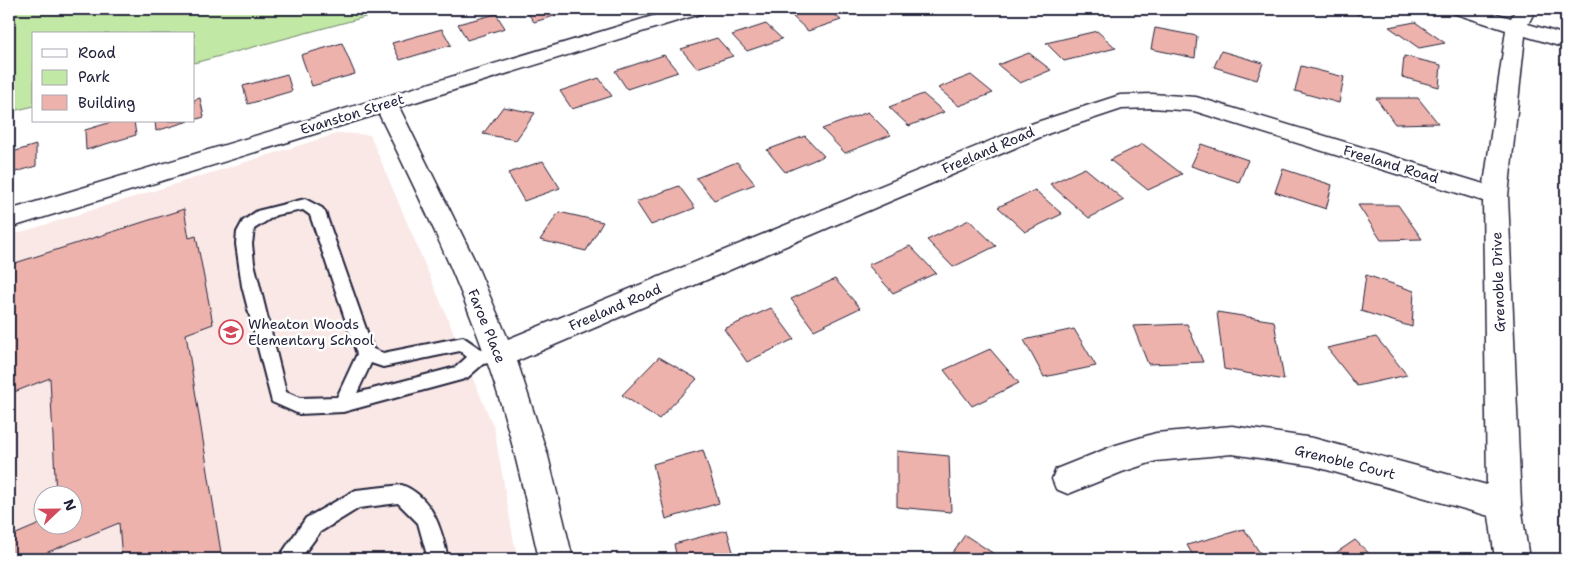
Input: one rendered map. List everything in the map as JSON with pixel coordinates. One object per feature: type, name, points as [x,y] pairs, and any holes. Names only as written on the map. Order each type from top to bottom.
[{"type":"street","name":"Evanston Street","points":[[9,219],[696,9]]},
{"type":"street","points":[[1460,9],[1521,18],[1566,42]]},
{"type":"street","name":"Grenoble Drive","points":[[1512,559],[1504,505],[1495,196],[1521,18]]},
{"type":"street","name":"Freeland Road","points":[[490,356],[1042,128],[1120,102],[1152,101],[1196,104],[1495,196]]},
{"type":"street","name":"Faroe Place","points":[[386,104],[449,235],[490,356],[534,462],[556,559]]},
{"type":"street","name":"Grenoble Court","points":[[1068,478],[1116,459],[1156,448],[1232,440],[1313,452],[1504,505]]},
{"type":"lane","points":[[343,404],[366,354],[317,212],[305,204],[277,210],[257,218],[245,231],[243,243],[250,284],[278,397],[299,406],[343,404],[461,372],[490,356]]},
{"type":"lane","points":[[366,354],[383,360],[463,344],[490,356]]},
{"type":"lane","points":[[288,559],[313,525],[356,498],[402,494],[427,518],[438,559]]},
{"type":"shaded area","name":"Wheaton Woods Elementary School","points":[[339,133],[370,135],[494,428],[517,559],[9,559],[9,236]]},
{"type":"green space","points":[[9,9],[395,9],[195,63],[195,32],[32,32],[32,106],[9,112]]},
{"type":"building","points":[[525,9],[578,9],[534,22]]},
{"type":"building","points":[[816,9],[828,9],[841,20],[808,31],[792,16]]},
{"type":"building","points":[[847,9],[874,9],[854,15]]},
{"type":"building","points":[[1345,9],[1367,9],[1359,15]]},
{"type":"building","points":[[496,14],[505,28],[467,40],[458,24]]},
{"type":"building","points":[[1415,22],[1445,43],[1419,48],[1389,27]]},
{"type":"building","points":[[766,24],[782,39],[747,51],[732,35]]},
{"type":"building","points":[[1155,28],[1197,36],[1195,58],[1151,49]]},
{"type":"building","points":[[442,29],[451,45],[400,60],[392,43]]},
{"type":"building","points":[[1097,31],[1116,48],[1064,61],[1046,43]]},
{"type":"building","points":[[717,38],[733,56],[697,68],[681,49]]},
{"type":"building","points":[[342,43],[355,74],[312,86],[301,55]]},
{"type":"building","points":[[1221,51],[1263,63],[1257,80],[1214,67]]},
{"type":"building","points":[[1029,53],[1051,70],[1020,83],[998,65]]},
{"type":"building","points":[[664,55],[678,72],[627,89],[615,71]]},
{"type":"building","points":[[1404,56],[1441,65],[1439,87],[1402,77]]},
{"type":"building","points":[[1301,66],[1344,77],[1339,103],[1295,91]]},
{"type":"building","points":[[287,74],[292,91],[248,104],[243,86]]},
{"type":"building","points":[[971,75],[993,93],[959,106],[938,88]]},
{"type":"building","points":[[599,78],[612,96],[572,109],[560,91]]},
{"type":"building","points":[[923,94],[944,112],[909,126],[889,107]]},
{"type":"building","points":[[200,98],[204,117],[195,120],[195,100]]},
{"type":"building","points":[[1376,98],[1418,98],[1438,123],[1395,124]]},
{"type":"building","points":[[503,107],[535,113],[516,140],[483,134]]},
{"type":"building","points":[[868,112],[891,135],[845,153],[822,129]]},
{"type":"building","points":[[112,122],[134,122],[136,135],[86,150],[85,130]]},
{"type":"building","points":[[155,122],[186,122],[156,131]]},
{"type":"building","points":[[805,136],[824,156],[785,172],[767,150]]},
{"type":"building","points":[[1143,144],[1182,174],[1148,190],[1110,160]]},
{"type":"building","points":[[1201,144],[1248,160],[1239,182],[1191,166]]},
{"type":"building","points":[[36,145],[36,166],[9,174],[9,153]]},
{"type":"building","points":[[543,161],[560,188],[524,201],[508,173]]},
{"type":"building","points":[[737,162],[755,184],[714,200],[696,178]]},
{"type":"building","points":[[1085,168],[1124,200],[1089,218],[1050,184]]},
{"type":"building","points":[[1283,169],[1332,185],[1326,209],[1275,192]]},
{"type":"building","points":[[679,186],[695,208],[651,225],[636,202]]},
{"type":"building","points":[[1035,190],[1062,214],[1025,232],[998,207]]},
{"type":"building","points":[[1358,205],[1398,205],[1422,239],[1381,240]]},
{"type":"building","points":[[184,209],[189,238],[196,236],[213,324],[186,334],[222,559],[122,559],[119,523],[31,559],[9,559],[9,537],[32,527],[32,536],[82,536],[82,486],[55,486],[50,378],[9,394],[9,265]]},
{"type":"building","points":[[559,212],[603,222],[586,251],[540,240]]},
{"type":"building","points":[[969,220],[996,246],[953,267],[927,240]]},
{"type":"building","points":[[910,246],[936,273],[893,293],[868,265]]},
{"type":"building","points":[[1366,275],[1414,291],[1412,327],[1361,311]]},
{"type":"building","points":[[835,279],[860,308],[814,330],[791,299]]},
{"type":"building","points":[[771,308],[794,339],[747,362],[724,329]]},
{"type":"building","points":[[1217,312],[1274,321],[1284,380],[1224,369]]},
{"type":"building","points":[[1187,324],[1203,362],[1148,364],[1133,326]]},
{"type":"building","points":[[1074,329],[1096,366],[1044,377],[1024,340]]},
{"type":"building","points":[[1376,337],[1407,375],[1357,386],[1327,348]]},
{"type":"building","points":[[990,349],[1019,383],[972,406],[944,370]]},
{"type":"building","points":[[659,357],[697,379],[659,419],[622,395]]},
{"type":"building","points":[[703,450],[719,503],[666,519],[653,464]]},
{"type":"building","points":[[897,451],[949,456],[951,512],[897,507]]},
{"type":"building","points":[[1244,529],[1264,559],[1195,559],[1187,545]]},
{"type":"building","points":[[727,530],[735,559],[677,559],[674,544]]},
{"type":"building","points":[[965,535],[1002,559],[948,559]]},
{"type":"building","points":[[1355,540],[1375,559],[1327,559]]},
{"type":"place","name":"Wheaton Woods Elementary School","points":[[231,332]]}]
